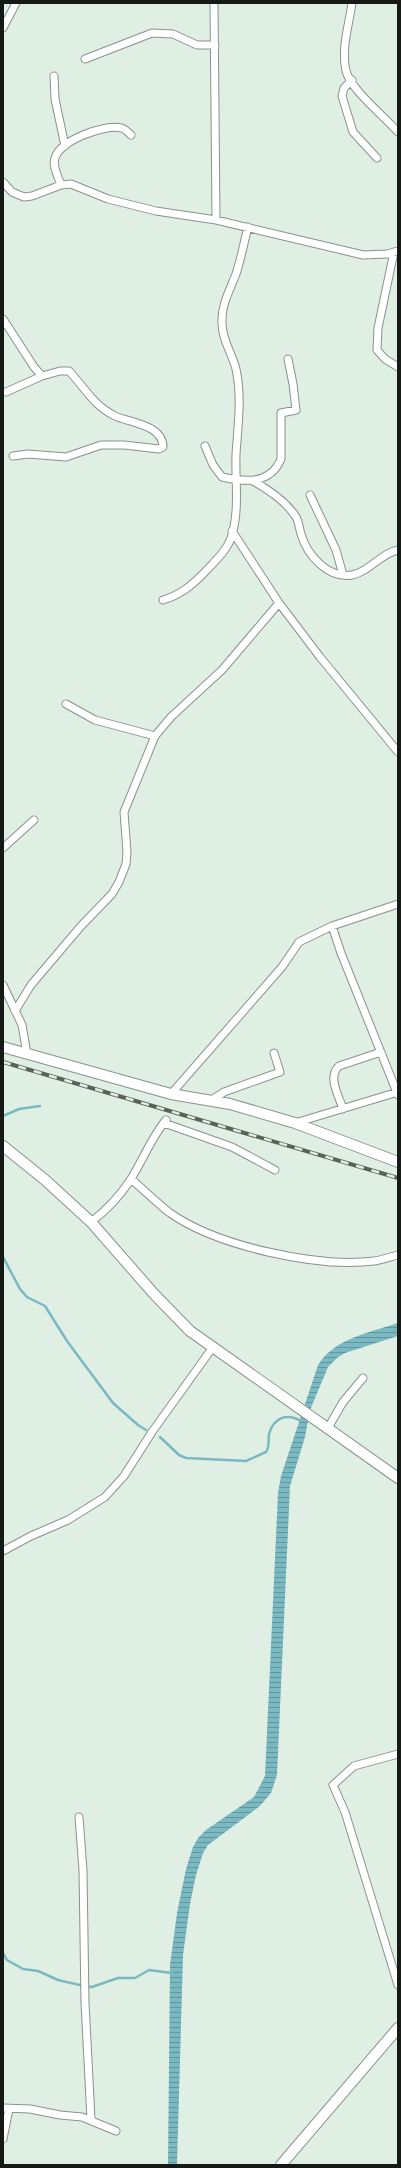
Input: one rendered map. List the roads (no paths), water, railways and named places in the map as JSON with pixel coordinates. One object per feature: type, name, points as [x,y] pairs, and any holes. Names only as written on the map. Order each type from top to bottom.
[{"type":"street","points":[[3,28],[16,3]]},
{"type":"street","points":[[214,3],[216,220]]},
{"type":"street","points":[[352,3],[345,42],[346,72],[361,95],[398,132]]},
{"type":"street","points":[[85,59],[152,33],[173,34],[197,44],[215,45]]},
{"type":"street","points":[[54,76],[55,99],[65,146]]},
{"type":"street","points":[[352,80],[342,92],[342,96],[353,132],[377,158]]},
{"type":"street","points":[[61,185],[54,164],[55,156],[65,146],[104,127],[122,128],[131,135]]},
{"type":"street","points":[[3,182],[12,192],[24,197],[32,196],[61,185],[71,184],[108,199],[156,211],[216,220],[363,255],[372,256],[396,252],[378,328],[377,350],[385,359],[398,367]]},
{"type":"street","points":[[164,600],[174,597],[187,589],[218,559],[231,538],[237,480],[236,454],[240,425],[239,395],[236,369],[224,340],[222,323],[224,304],[236,273],[248,227]]},
{"type":"street","points":[[3,319],[34,368],[42,376]]},
{"type":"street","points":[[253,482],[264,477],[279,464],[281,459],[281,413],[296,410],[288,359]]},
{"type":"street","points":[[6,392],[42,376],[60,371],[69,371],[86,393],[99,406],[114,415],[150,428],[159,433],[163,441],[163,447],[159,449],[124,445],[101,445],[66,457],[28,454],[13,456]]},
{"type":"street","points":[[206,446],[213,465],[222,476],[253,482],[282,501],[296,517],[301,535],[313,558],[333,572],[343,575],[358,574],[381,558],[398,550]]},
{"type":"street","points":[[310,495],[333,544],[343,575]]},
{"type":"street","points":[[232,531],[279,603],[320,657],[398,752]]},
{"type":"street","points":[[15,1011],[30,985],[81,926],[112,894],[119,882],[126,864],[127,852],[124,812],[155,736],[171,717],[222,670],[279,603]]},
{"type":"street","points":[[66,704],[95,720],[155,736]]},
{"type":"street","points":[[3,848],[34,820]]},
{"type":"street","points":[[171,1094],[282,968],[299,942],[332,926],[398,904]]},
{"type":"street","points":[[295,1123],[398,1093],[341,953],[332,926]]},
{"type":"street","points":[[3,985],[22,1025],[27,1054]]},
{"type":"street","points":[[3,1047],[171,1094],[230,1104],[295,1123],[398,1162]]},
{"type":"street","points":[[343,1109],[333,1077],[336,1070],[339,1066],[381,1052]]},
{"type":"street","points":[[210,1101],[224,1092],[280,1072],[274,1053]]},
{"type":"street","points":[[91,1222],[115,1201],[131,1179],[165,1122],[232,1147],[275,1170]]},
{"type":"street","points":[[3,1146],[44,1179],[91,1222],[174,1315],[212,1347],[229,1357],[398,1478]]},
{"type":"street","points":[[131,1179],[171,1213],[190,1224],[216,1236],[287,1257],[317,1261],[375,1261],[398,1255]]},
{"type":"street","points":[[3,1551],[31,1536],[68,1520],[105,1497],[124,1476],[152,1432],[212,1347]]},
{"type":"street","points":[[328,1428],[343,1402],[362,1378]]},
{"type":"street","points":[[398,1754],[354,1766],[333,1785],[345,1812],[398,1985]]},
{"type":"street","points":[[79,1817],[83,1870],[85,2003],[91,2120]]},
{"type":"street","points":[[281,2165],[398,2028]]},
{"type":"street","points":[[3,2139],[6,2108],[39,2110],[91,2120],[116,2131]]},
{"type":"water","points":[[398,1323],[398,1336],[345,1353],[337,1358],[328,1367],[310,1410],[305,1437],[290,1486],[277,1775],[271,1793],[260,1806],[208,1845],[203,1853],[196,1875],[190,1904],[183,1955],[177,2165],[168,2165],[170,1965],[177,1913],[186,1869],[193,1847],[198,1838],[206,1830],[254,1797],[265,1776],[278,1493],[281,1476],[318,1365],[325,1356],[343,1342]]},
{"type":"waterway","points":[[3,1116],[19,1109],[40,1106]]},
{"type":"waterway","points":[[3,1257],[20,1289],[27,1297],[45,1306],[67,1341],[113,1403],[146,1430]]},
{"type":"waterway","points":[[160,1437],[179,1455],[186,1458],[246,1461],[266,1452],[271,1428],[278,1420],[291,1417],[301,1421]]},
{"type":"waterway","points":[[3,1953],[7,1960],[23,1969],[38,1971],[58,1980],[92,1987],[118,1978],[135,1978],[149,1970],[172,1973]]},
{"type":"railway","points":[[3,1062],[398,1178]]}]
